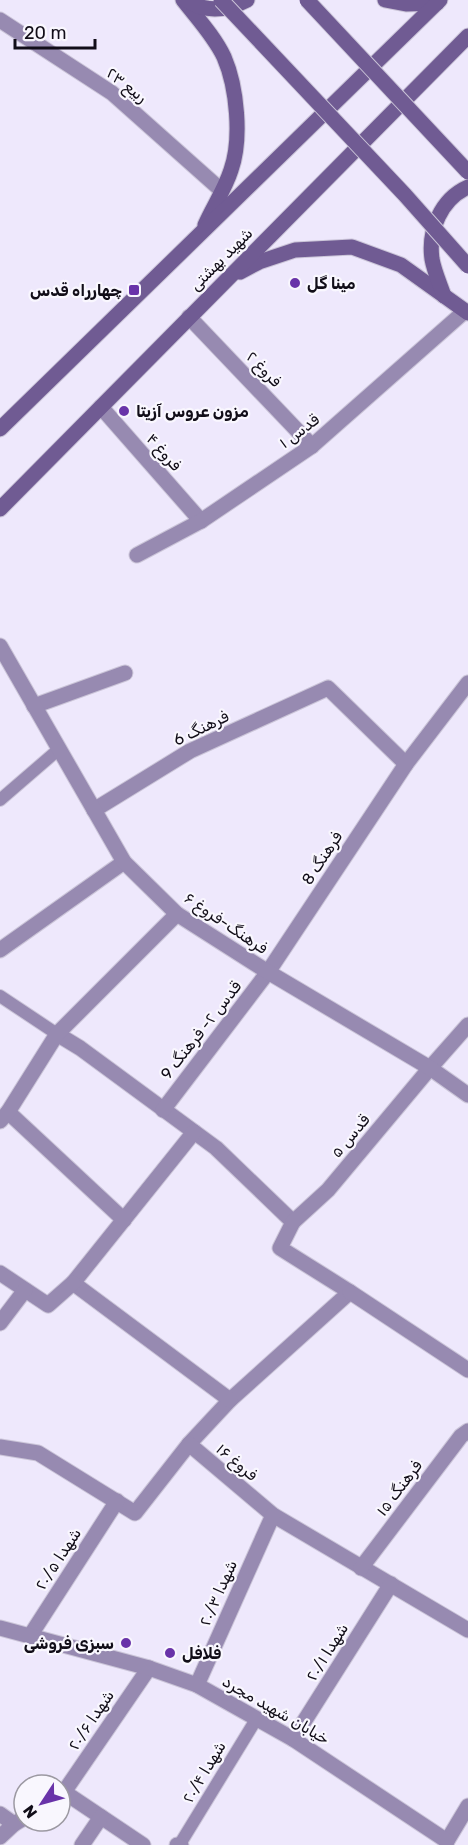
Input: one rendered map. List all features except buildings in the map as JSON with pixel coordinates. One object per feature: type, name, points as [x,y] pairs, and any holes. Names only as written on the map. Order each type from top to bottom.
[{"type":"main road","points":[[185,0],[204,8],[219,10],[233,7],[247,0]]},
{"type":"main road","points":[[185,0],[224,57],[235,99],[238,127],[232,170],[200,234]]},
{"type":"main road","points":[[221,0],[405,195],[468,266]]},
{"type":"main road","points":[[307,0],[468,172]]},
{"type":"main road","points":[[385,0],[406,4],[438,2]]},
{"type":"main road","name":"شهید بهشتی","points":[[0,428],[438,2]]},
{"type":"main road","name":"شهید بهشتی","points":[[0,508],[468,36]]},
{"type":"main road","points":[[444,296],[432,258],[433,230],[439,214],[448,201],[460,190],[468,187]]},
{"type":"main road","points":[[226,279],[259,262],[295,250],[352,247],[401,265],[467,312]]},
{"type":"street","name":"ربیع ۲۳","points":[[0,20],[112,93],[221,190]]},
{"type":"street","name":"قدس ۱","points":[[137,555],[201,521],[312,446],[467,312]]},
{"type":"street","name":"فروغ ۲","points":[[189,317],[312,446]]},
{"type":"street","name":"فروغ ۴","points":[[101,407],[201,521]]},
{"type":"street","name":"فرهنگ-فروغ ۶","points":[[0,646],[124,861],[177,914],[268,972],[430,1068],[468,1095]]},
{"type":"street","points":[[34,706],[125,673]]},
{"type":"street","points":[[406,764],[468,683]]},
{"type":"street","name":"فرهنگ 6","points":[[94,810],[190,751],[328,688],[406,764]]},
{"type":"street","name":"فرهنگ 8","points":[[268,972],[406,764]]},
{"type":"street","points":[[0,950],[124,861]]},
{"type":"street","points":[[124,1220],[4,1117],[57,1034],[177,914]]},
{"type":"street","name":"قدس ۲- فرهنگ 9","points":[[163,1110],[268,972]]},
{"type":"street","name":"قدس ۵","points":[[293,1222],[328,1190],[468,1025]]},
{"type":"street","points":[[57,1034],[80,1048],[216,1148],[293,1222],[280,1248],[468,1370]]},
{"type":"street","points":[[0,1273],[48,1305],[73,1283],[194,1132]]},
{"type":"street","points":[[73,1283],[230,1400]]},
{"type":"street","points":[[0,1323],[25,1290]]},
{"type":"street","points":[[0,1447],[38,1453],[135,1513],[189,1444],[230,1400],[350,1292]]},
{"type":"street","name":"فرهنگ ۱۵","points":[[361,1568],[461,1436],[468,1431]]},
{"type":"street","name":"فروغ ۱۶","points":[[189,1444],[273,1515],[468,1630]]},
{"type":"street","name":"شهدا ۲۰/۵","points":[[30,1636],[117,1501]]},
{"type":"street","name":"شهدا ۲۰/۳","points":[[197,1685],[273,1515]]},
{"type":"street","name":"شهدا ۲۰/۱","points":[[293,1739],[391,1584]]},
{"type":"street","name":"خیابان شهید مجرد","points":[[0,1628],[148,1668],[197,1685],[293,1739],[447,1844]]},
{"type":"street","name":"شهدا ۲۰/۶","points":[[72,1779],[148,1668]]},
{"type":"street","points":[[72,1800],[143,1845]]},
{"type":"street","points":[[447,1844],[468,1806]]},
{"type":"street","points":[[82,1845],[101,1818]]},
{"type":"street","points":[[0,1837],[12,1827]]},
{"type":"lane","points":[[0,800],[59,749]]},
{"type":"lane","points":[[0,996],[57,1034]]},
{"type":"lane","name":"شهدا ۲۰/۴","points":[[179,1845],[257,1718]]},
{"type":"place","name":"مینا گل","points":[[295,283]]},
{"type":"place","name":"چهارراه قدس","points":[[134,290]]},
{"type":"place","name":"مزون عروس آزیتا","points":[[124,411]]},
{"type":"place","name":"سبزی فروشی","points":[[126,1643]]},
{"type":"place","name":"فلافل","points":[[170,1653]]}]
